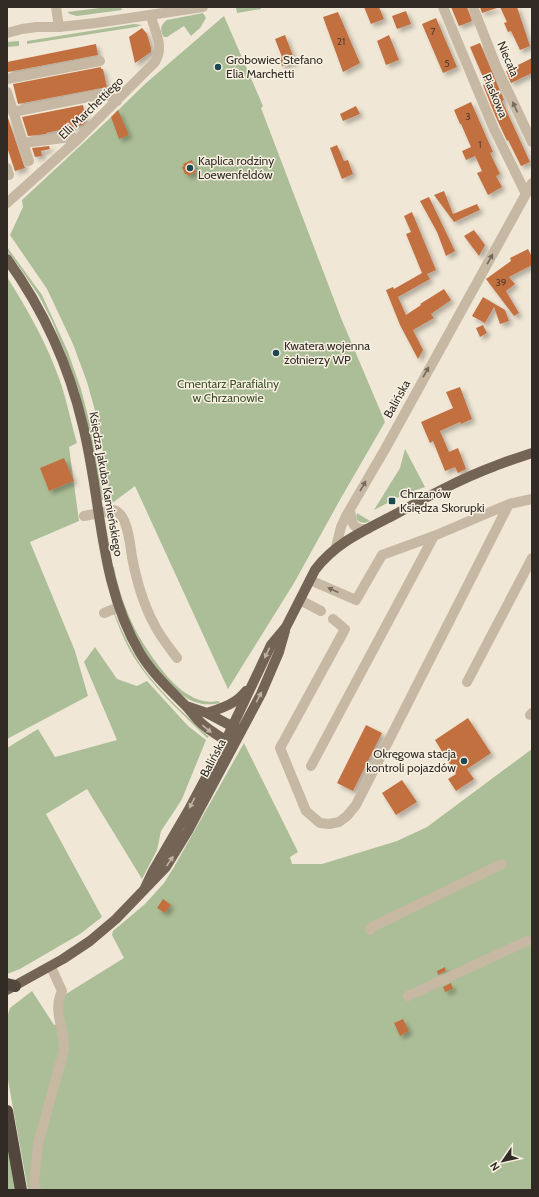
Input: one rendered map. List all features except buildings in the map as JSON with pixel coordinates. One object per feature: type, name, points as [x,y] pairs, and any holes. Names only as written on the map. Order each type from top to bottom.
[{"type":"highway","points":[[7,1111],[21,1190]]},
{"type":"main road","name":"Księdza Jakuba Kamieńskiego","points":[[7,259],[42,314],[71,381],[85,434],[110,575],[126,626],[140,653],[166,687],[207,729],[230,742]]},
{"type":"main road","points":[[336,547],[461,480],[495,465],[532,453]]},
{"type":"main road","name":"Balińska","points":[[10,987],[51,967],[82,947],[105,929],[144,890],[153,871],[188,811],[237,729],[261,694],[279,652],[286,627],[315,570],[320,562],[336,547]]},
{"type":"main road","name":"Balińska","points":[[237,729],[253,681],[271,645],[286,627]]},
{"type":"main road","points":[[207,713],[235,701],[243,695],[253,681]]},
{"type":"main road","name":"Księdza Jakuba Kamieńskiego","points":[[186,706],[207,713],[237,729]]},
{"type":"street","points":[[56,7],[58,27]]},
{"type":"street","points":[[7,35],[37,27],[58,27],[109,22],[203,7]]},
{"type":"street","name":"Piaskowa","points":[[443,7],[494,129],[526,194]]},
{"type":"street","name":"Niecała","points":[[473,7],[498,68],[532,142]]},
{"type":"street","name":"Elli Marchettiego","points":[[7,203],[77,140],[153,64],[159,55],[160,45],[151,15]]},
{"type":"street","points":[[7,79],[100,61]]},
{"type":"street","points":[[7,92],[29,161]]},
{"type":"street","points":[[14,112],[104,94],[117,101]]},
{"type":"street","points":[[23,143],[72,138],[77,140]]},
{"type":"street","name":"Balińska","points":[[336,547],[341,527],[350,510],[532,183]]},
{"type":"street","points":[[310,580],[356,600],[382,555],[434,536],[509,504],[532,499]]},
{"type":"street","points":[[333,619],[345,629],[280,748],[306,811],[320,823],[329,824],[339,822],[347,816],[356,805],[509,504]]},
{"type":"street","points":[[84,516],[114,510],[118,511],[122,516],[138,581],[152,621],[177,658]]},
{"type":"street","points":[[350,510],[354,526],[362,529],[368,529]]},
{"type":"street","points":[[311,766],[434,536]]},
{"type":"street","points":[[467,682],[532,558]]},
{"type":"street","points":[[300,600],[320,611]]},
{"type":"street","points":[[104,613],[119,607]]},
{"type":"street","points":[[370,930],[372,927],[502,864]]},
{"type":"street","points":[[408,996],[527,941]]},
{"type":"street","points":[[36,1190],[34,1181],[39,1140],[64,1050],[64,1041],[58,1011],[58,1002],[62,991],[51,967]]},
{"type":"green space","points":[[121,7],[122,10],[77,16],[67,12]]},
{"type":"green space","points":[[260,7],[261,9],[237,13],[236,8]]},
{"type":"green space","points":[[203,13],[206,18],[200,28],[191,36],[184,26],[167,37],[164,37],[162,34],[161,27],[167,20]]},
{"type":"green space","name":"Cmentarz Parafialny w Chrzanowie","points":[[224,16],[263,106],[261,108],[341,318],[385,422],[294,583],[228,689],[135,486],[111,504],[98,421],[87,382],[73,344],[47,289],[10,235],[23,207],[22,200],[145,84]]},
{"type":"green space","points":[[134,24],[142,25],[27,44],[27,41]]},
{"type":"green space","points":[[19,41],[19,46],[7,47],[7,42]]},
{"type":"green space","points":[[7,247],[42,295],[68,352],[81,389],[90,424],[104,501],[101,499],[78,389],[65,353],[52,321],[39,296],[7,251]]},
{"type":"green space","points":[[7,277],[30,315],[55,367],[77,443],[69,447],[79,521],[30,542],[75,651],[88,696],[7,739]]},
{"type":"green space","points":[[405,449],[425,487],[403,495],[374,510],[400,468]]},
{"type":"green space","points":[[357,513],[370,521],[364,523],[359,522],[356,516]]},
{"type":"green space","points":[[111,566],[114,567],[123,600],[136,631],[146,648],[167,676],[174,684],[192,697],[203,701],[218,701],[220,703],[202,704],[185,697],[166,680],[157,669],[141,646],[129,622],[120,599]]},
{"type":"green space","points":[[114,614],[132,650],[145,671],[167,697],[209,737],[207,738],[165,696],[137,663],[129,649]]},
{"type":"green space","points":[[95,647],[117,679],[137,686],[147,681],[188,726],[206,740],[182,799],[161,831],[157,850],[142,879],[87,789],[46,814],[102,917],[80,934],[20,969],[7,974],[7,748],[38,729],[55,757],[117,740],[84,662]]},
{"type":"green space","points":[[244,743],[298,852],[290,857],[292,864],[322,864],[397,841],[427,827],[532,749],[532,1190],[28,1190],[7,1075],[7,1017],[10,1008],[32,991],[54,1025],[62,1023],[60,1006],[66,994],[124,958],[112,935],[113,931],[145,904],[164,883]]},
{"type":"green space","points":[[7,1139],[16,1190],[7,1190]]},
{"type":"place","name":"Grobowiec Stefano Elia Marchetti","points":[[218,67]]},
{"type":"place","name":"Kaplica rodziny Loewenfeldów","points":[[190,168]]},
{"type":"place","name":"Kwatera wojenna żołnierzy WP","points":[[276,353]]},
{"type":"place","name":"Chrzanów Księdza Skorupki","points":[[392,501]]},
{"type":"place","name":"Okręgowa stacja kontroli pojazdów","points":[[464,761]]}]
